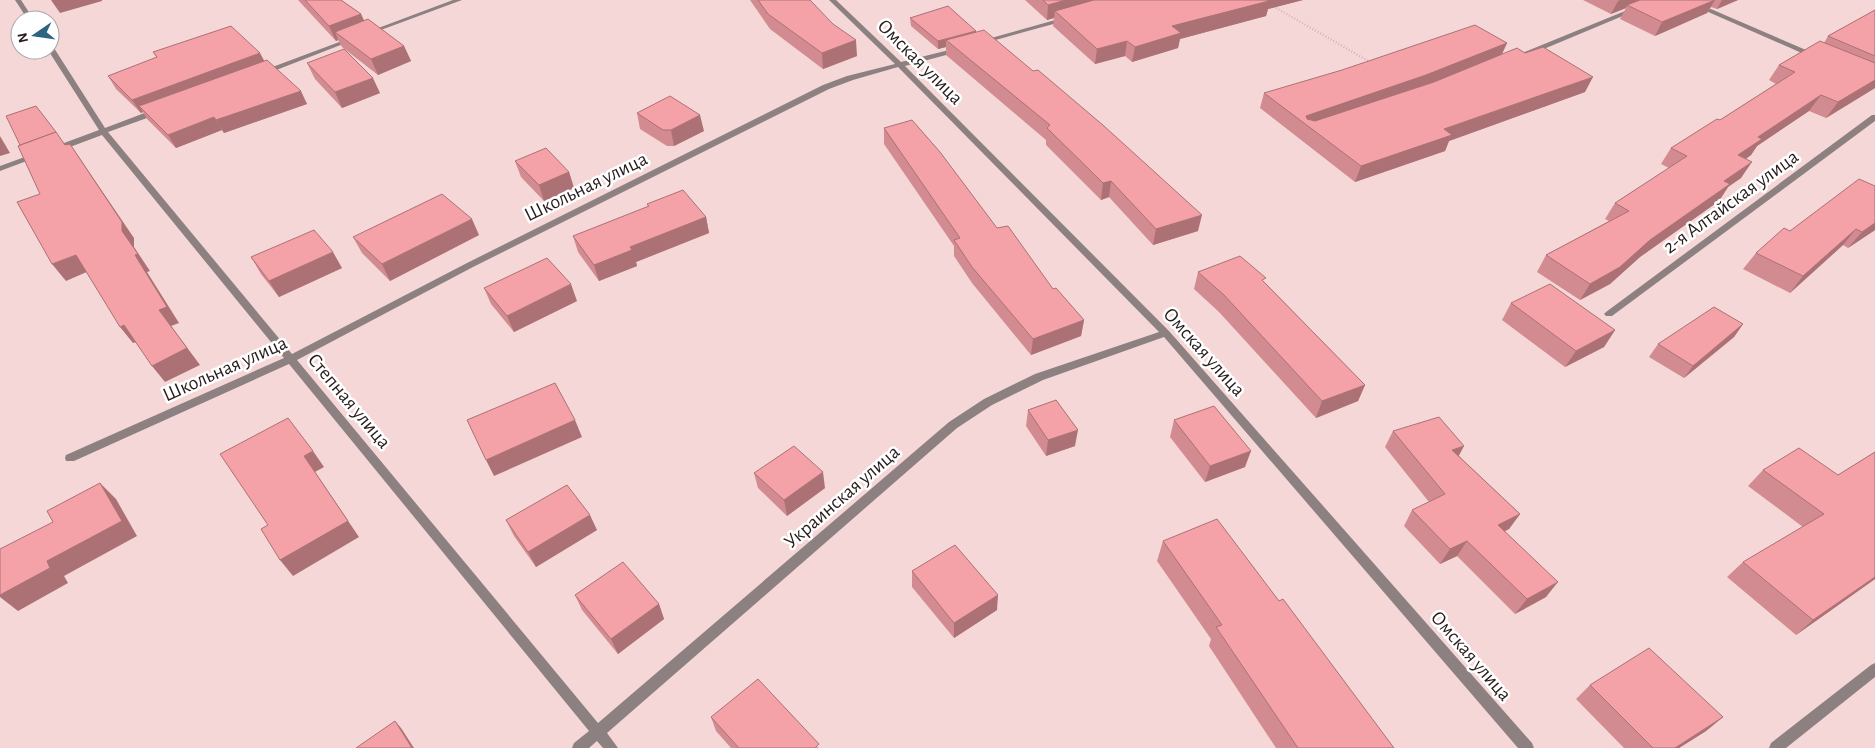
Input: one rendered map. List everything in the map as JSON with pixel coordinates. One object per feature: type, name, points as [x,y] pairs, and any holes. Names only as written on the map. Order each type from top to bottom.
[{"type":"street","points":[[252,76],[459,0]]},
{"type":"street","name":"Омская улица","points":[[832,0],[899,64],[1166,333],[1528,748]]},
{"type":"street","points":[[1514,58],[1658,0]]},
{"type":"street","points":[[1684,0],[1820,58]]},
{"type":"street","points":[[975,44],[1080,16]]},
{"type":"street","name":"Школьная улица","points":[[70,458],[290,360],[470,265],[799,100],[850,78],[966,46]]},
{"type":"street","name":"Степная улица","points":[[58,60],[104,132],[611,748]]},
{"type":"street","points":[[52,150],[169,107]]},
{"type":"street","name":"2-я Алтайская улица","points":[[1609,314],[1875,117]]},
{"type":"street","points":[[0,170],[44,154]]},
{"type":"street","name":"Украинская улица","points":[[579,748],[953,425],[988,402],[1039,377],[1166,333]]},
{"type":"street","points":[[1776,748],[1875,669]]},
{"type":"path","points":[[1263,0],[1373,64]]},
{"type":"building","points":[[305,0],[341,0],[361,14],[329,26]]},
{"type":"building","points":[[758,0],[810,0],[833,24],[856,40],[822,53],[768,14]]},
{"type":"building","points":[[1043,0],[1066,0],[1048,5]]},
{"type":"building","points":[[1094,0],[1269,1],[1172,26],[1181,33],[1135,47],[1127,41],[1097,49],[1055,11]]},
{"type":"building","points":[[1640,0],[1715,0],[1662,22],[1627,5]]},
{"type":"building","points":[[948,6],[976,31],[938,41],[910,18]]},
{"type":"building","points":[[1875,10],[1875,56],[1828,36]]},
{"type":"building","points":[[368,19],[404,46],[371,59],[335,32]]},
{"type":"building","points":[[1475,25],[1507,43],[1426,75],[1306,116],[1307,119],[1315,121],[1434,82],[1517,48],[1525,53],[1543,47],[1593,77],[1444,129],[1452,135],[1361,166],[1264,93],[1342,70]]},
{"type":"building","points":[[231,26],[260,53],[132,100],[108,76],[157,57],[153,52]]},
{"type":"building","points":[[984,30],[1033,71],[1038,70],[1104,126],[1202,215],[1156,229],[1111,181],[1103,183],[1047,128],[1050,125],[946,40]]},
{"type":"building","points":[[1820,41],[1875,63],[1875,80],[1838,102],[1821,95],[1758,137],[1762,139],[1738,155],[1752,162],[1724,181],[1730,184],[1650,240],[1620,267],[1590,284],[1546,255],[1629,211],[1615,203],[1687,156],[1671,148],[1717,119],[1720,120],[1795,72],[1779,65]]},
{"type":"building","points":[[344,49],[373,78],[335,92],[307,63]]},
{"type":"building","points":[[267,60],[301,91],[216,120],[214,117],[168,135],[139,106]]},
{"type":"building","points":[[670,96],[700,115],[671,130],[663,130],[637,113]]},
{"type":"building","points":[[36,106],[56,132],[20,145],[6,116]]},
{"type":"building","points":[[912,120],[940,152],[997,228],[1008,226],[1053,289],[1056,288],[1084,320],[1033,339],[972,267],[954,240],[960,238],[884,128]]},
{"type":"building","points":[[56,132],[65,145],[70,144],[122,222],[122,231],[138,254],[135,255],[167,307],[159,310],[187,348],[152,366],[124,325],[120,327],[76,255],[52,264],[17,202],[40,194],[18,146]]},
{"type":"building","points":[[546,148],[569,172],[539,185],[515,161]]},
{"type":"building","points":[[1859,179],[1875,186],[1875,223],[1862,232],[1856,229],[1803,276],[1756,253],[1784,228],[1790,231]]},
{"type":"building","points":[[683,190],[706,217],[630,247],[632,250],[594,265],[573,236],[649,206],[647,204]]},
{"type":"building","points":[[442,194],[472,219],[382,264],[353,237]]},
{"type":"building","points":[[314,230],[333,252],[269,281],[251,257]]},
{"type":"building","points":[[1240,256],[1266,278],[1262,280],[1365,385],[1322,401],[1224,295],[1198,272]]},
{"type":"building","points":[[547,258],[571,284],[507,316],[484,288]]},
{"type":"building","points":[[1550,284],[1615,330],[1576,351],[1511,303]]},
{"type":"building","points":[[1714,307],[1743,324],[1693,366],[1658,344]]},
{"type":"building","points":[[555,383],[575,420],[486,460],[467,420]]},
{"type":"building","points":[[1056,400],[1078,430],[1048,440],[1028,410]]},
{"type":"building","points":[[1214,406],[1251,451],[1210,466],[1174,420]]},
{"type":"building","points":[[1439,417],[1464,446],[1452,450],[1520,514],[1498,525],[1558,582],[1527,599],[1467,541],[1450,549],[1412,510],[1445,494],[1393,431]]},
{"type":"building","points":[[288,418],[313,451],[304,456],[348,521],[280,560],[261,529],[268,525],[220,454]]},
{"type":"building","points":[[794,446],[823,472],[784,500],[754,473]]},
{"type":"building","points":[[1799,448],[1838,475],[1875,452],[1875,577],[1813,620],[1743,562],[1824,514],[1763,470]]},
{"type":"building","points":[[100,483],[122,521],[47,561],[50,568],[0,595],[0,549],[53,522],[47,511]]},
{"type":"building","points":[[567,485],[590,515],[528,552],[506,520]]},
{"type":"building","points":[[1217,519],[1279,601],[1283,599],[1394,748],[1298,748],[1216,627],[1222,625],[1163,541]]},
{"type":"building","points":[[955,545],[998,595],[954,623],[912,571]]},
{"type":"building","points":[[623,562],[659,604],[611,639],[575,595]]},
{"type":"building","points":[[1649,648],[1723,717],[1675,748],[1653,748],[1590,685]]},
{"type":"building","points":[[758,679],[819,744],[815,748],[739,748],[711,717]]},
{"type":"building","points":[[395,721],[412,748],[356,748]]}]
